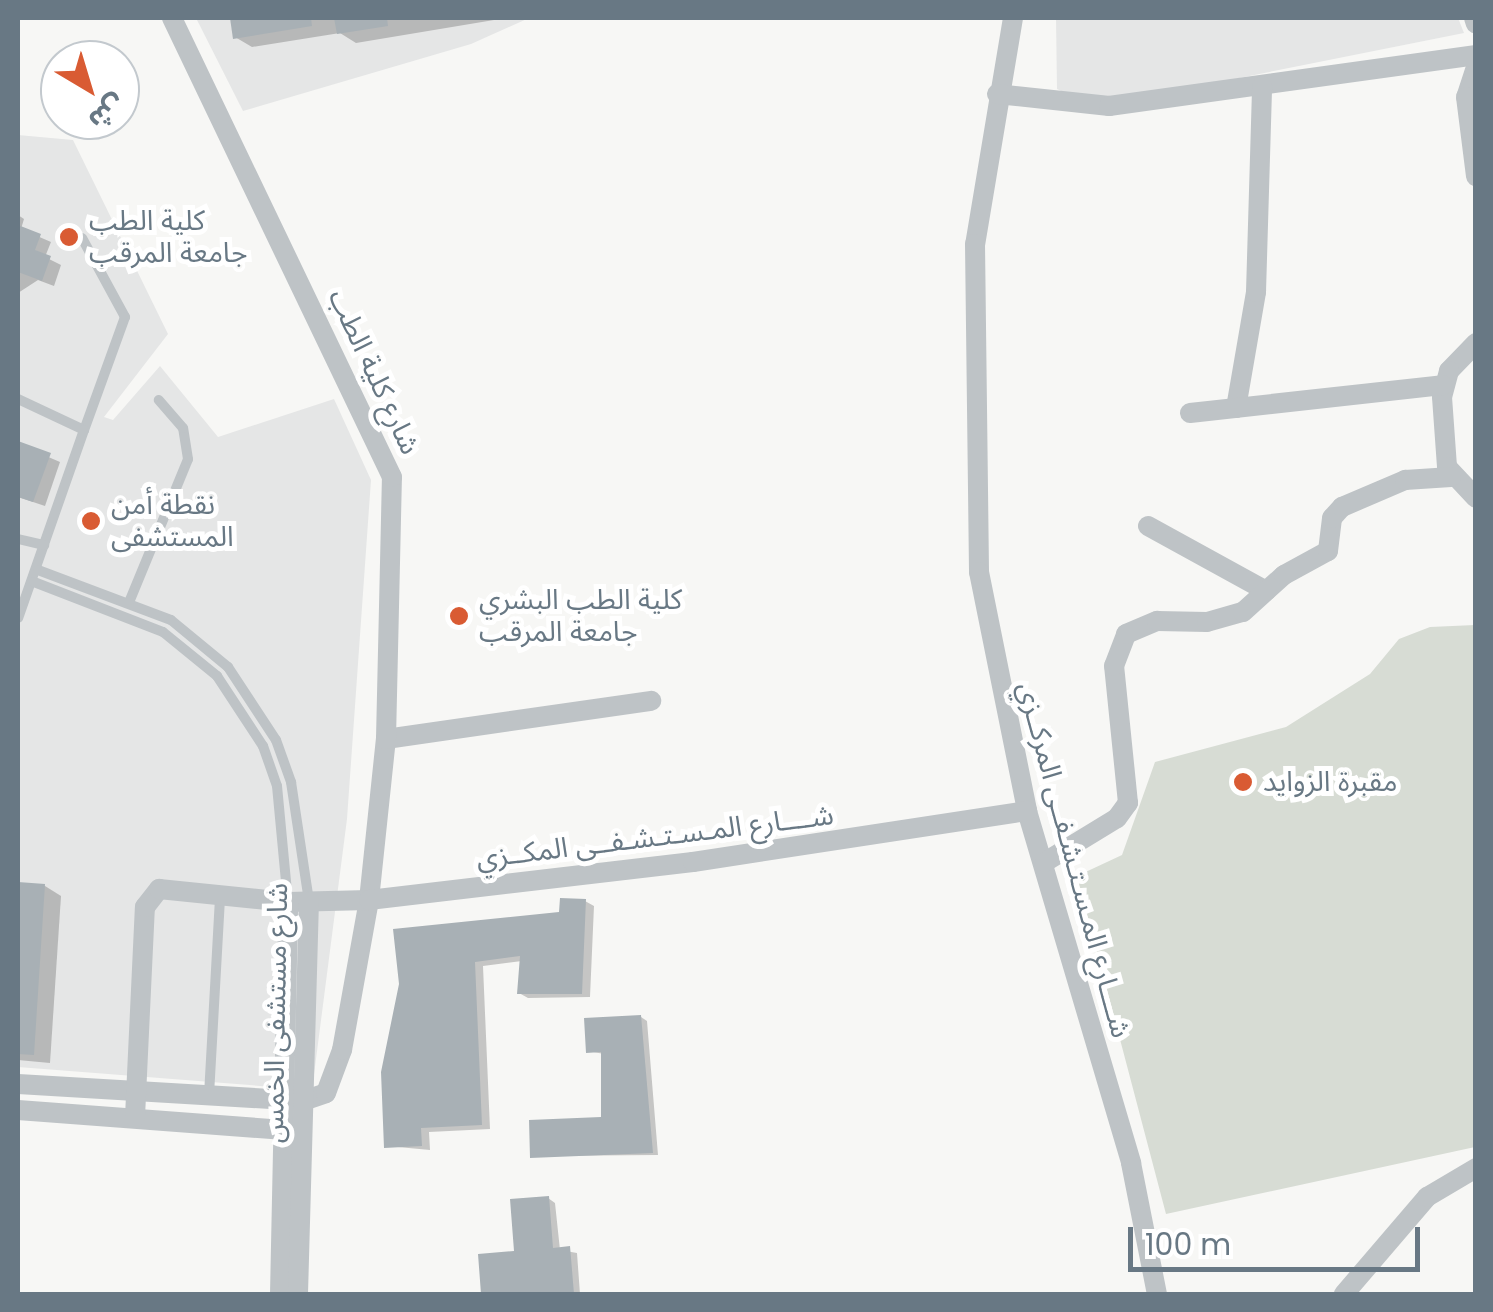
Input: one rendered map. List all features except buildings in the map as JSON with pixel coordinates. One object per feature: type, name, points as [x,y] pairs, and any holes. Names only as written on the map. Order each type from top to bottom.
[{"type":"street","name":"شارع كلية الطب","points":[[172,18],[392,477],[386,740],[369,900],[333,1081],[326,1093],[296,1100]]},
{"type":"street","name":"شــــارع المـسـتـشـفــى المركــزي","points":[[1013,18],[997,94],[976,244],[979,572],[1027,811],[1131,1164],[1157,1294]]},
{"type":"street","points":[[997,94],[1109,106],[1476,55]]},
{"type":"street","points":[[1476,67],[1466,97],[1476,176]]},
{"type":"street","points":[[1236,408],[1256,292],[1262,86]]},
{"type":"street","points":[[1476,343],[1442,385],[1443,453],[1451,477],[1476,498]]},
{"type":"street","points":[[1190,413],[1442,385]]},
{"type":"street","points":[[1045,862],[1117,818],[1128,803],[1114,666],[1126,634],[1157,621],[1220,620],[1255,606],[1266,591],[1328,551],[1332,518],[1342,507],[1405,480],[1451,477]]},
{"type":"street","points":[[1148,526],[1266,591]]},
{"type":"street","points":[[386,740],[651,701]]},
{"type":"street","name":"شــــارع المـسـتـشـفــى المكــزي","points":[[136,1091],[146,901],[164,888],[298,902],[369,900],[712,860],[1027,811]]},
{"type":"street","name":"شارع مستشفى الخمس","points":[[280,1294],[296,1100],[298,902]]},
{"type":"street","points":[[18,1084],[296,1100]]},
{"type":"street","points":[[135,1117],[136,1091]]},
{"type":"street","points":[[18,1110],[293,1131]]},
{"type":"street","name":"شارع مستشفى الخمس","points":[[293,1131],[298,1294]]},
{"type":"street","points":[[1344,1294],[1427,1197],[1476,1168]]},
{"type":"lane","points":[[19,622],[125,317],[82,238]]},
{"type":"lane","points":[[18,399],[84,430]]},
{"type":"lane","points":[[130,600],[188,459],[182,428],[158,400]]},
{"type":"lane","points":[[18,538],[44,545]]},
{"type":"lane","name":"شارع مستشفى الخمس","points":[[38,570],[130,600],[200,640],[254,699],[290,782],[298,902]]},
{"type":"lane","name":"شارع مستشفى الخمس","points":[[34,582],[163,632],[217,676],[262,746],[276,786],[298,902]]},
{"type":"lane","points":[[209,1095],[220,895]]},
{"type":"shaded area","points":[[196,18],[529,18],[471,44],[243,111]]},
{"type":"shaded area","points":[[1056,18],[1458,18],[1464,33],[1094,107],[1057,89]]},
{"type":"shaded area","points":[[18,135],[73,140],[168,334],[104,417],[113,420],[160,366],[218,437],[334,399],[371,480],[347,819],[312,1090],[18,1067]]},
{"type":"shaded area","points":[[1475,625],[1475,1147],[1166,1214],[1077,876],[1122,855],[1155,762],[1286,727],[1370,674],[1399,639],[1430,627]]},
{"type":"place","name":"كلية الطب جامعة المرقب","points":[[69,237]]},
{"type":"place","name":"نقطة أمن المستشفى","points":[[91,521]]},
{"type":"place","name":"كلية الطب البشري جامعة المرقب","points":[[459,616]]},
{"type":"place","name":"مقبرة الزوايد","points":[[1243,782]]}]
